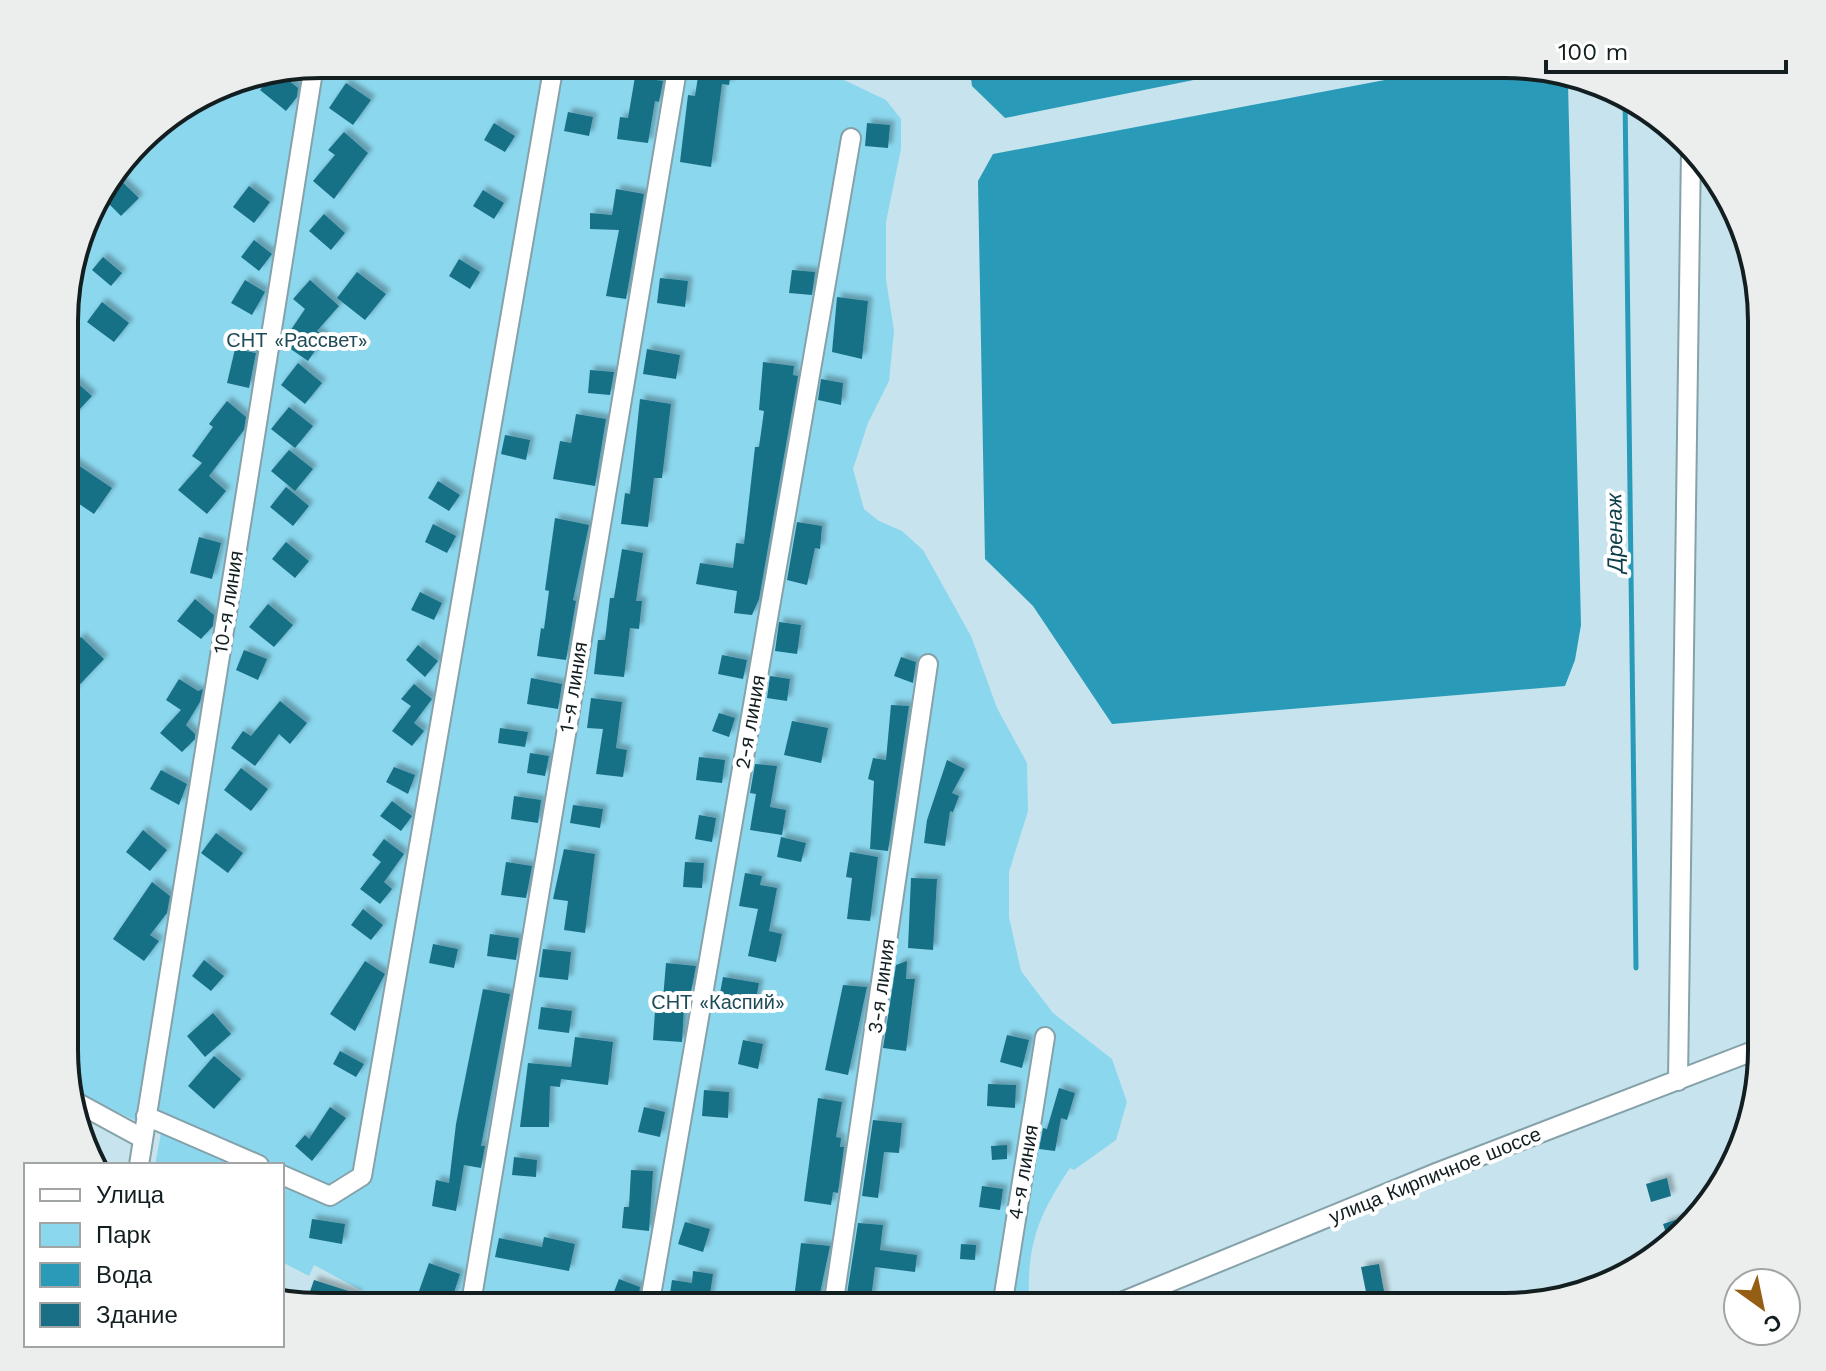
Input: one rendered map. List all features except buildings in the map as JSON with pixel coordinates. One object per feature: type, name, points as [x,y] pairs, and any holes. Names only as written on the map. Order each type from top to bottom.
[{"type":"street","points":[[284,1176],[330,1196],[362,1176],[552,78]]},
{"type":"street","name":"1-я линия","points":[[473,1292],[676,78]]},
{"type":"street","name":"10-я линия","points":[[139,1163],[312,79]]},
{"type":"street","name":"2-я линия","points":[[652,1292],[851,138]]},
{"type":"street","points":[[1678,1081],[1691,164]]},
{"type":"street","name":"3-я линия","points":[[835,1292],[928,664]]},
{"type":"street","name":"4-я линия","points":[[1004,1293],[1045,1037]]},
{"type":"street","name":"улица Кирпичное шоссе","points":[[1144,1293],[1436,1173],[1747,1054]]},
{"type":"street","points":[[85,1107],[142,1138]]},
{"type":"street","points":[[146,1116],[254,1163]]},
{"type":"green space","points":[[841,78],[886,100],[901,119],[901,149],[886,222],[886,279],[894,331],[889,381],[868,423],[853,469],[864,509],[879,521],[902,531],[923,550],[971,636],[997,708],[1027,763],[1028,811],[1009,872],[1009,917],[1021,971],[1053,1013],[1112,1059],[1127,1102],[1116,1140],[1074,1170],[1070,1168],[1049,1203],[1032,1249],[1029,1293],[364,1292],[314,1265],[309,1276],[284,1263],[284,1163],[155,1163],[161,1133],[83,1095],[79,1066],[78,321],[86,258],[96,228],[119,186],[161,138],[186,119],[228,96],[289,80]]},
{"type":"water","points":[[971,79],[1200,79],[1005,118],[972,86]]},
{"type":"water","points":[[1390,79],[1521,79],[1568,86],[1581,625],[1575,660],[1565,686],[1112,724],[1033,606],[985,559],[978,181],[993,154]]},
{"type":"waterway","name":"Дренаж","points":[[1625,111],[1636,968]]},
{"type":"park label","name":"СНТ «Рассвет»","points":[[297,340]]},
{"type":"park label","name":"СНТ «Каспий»","points":[[718,1002]]}]
